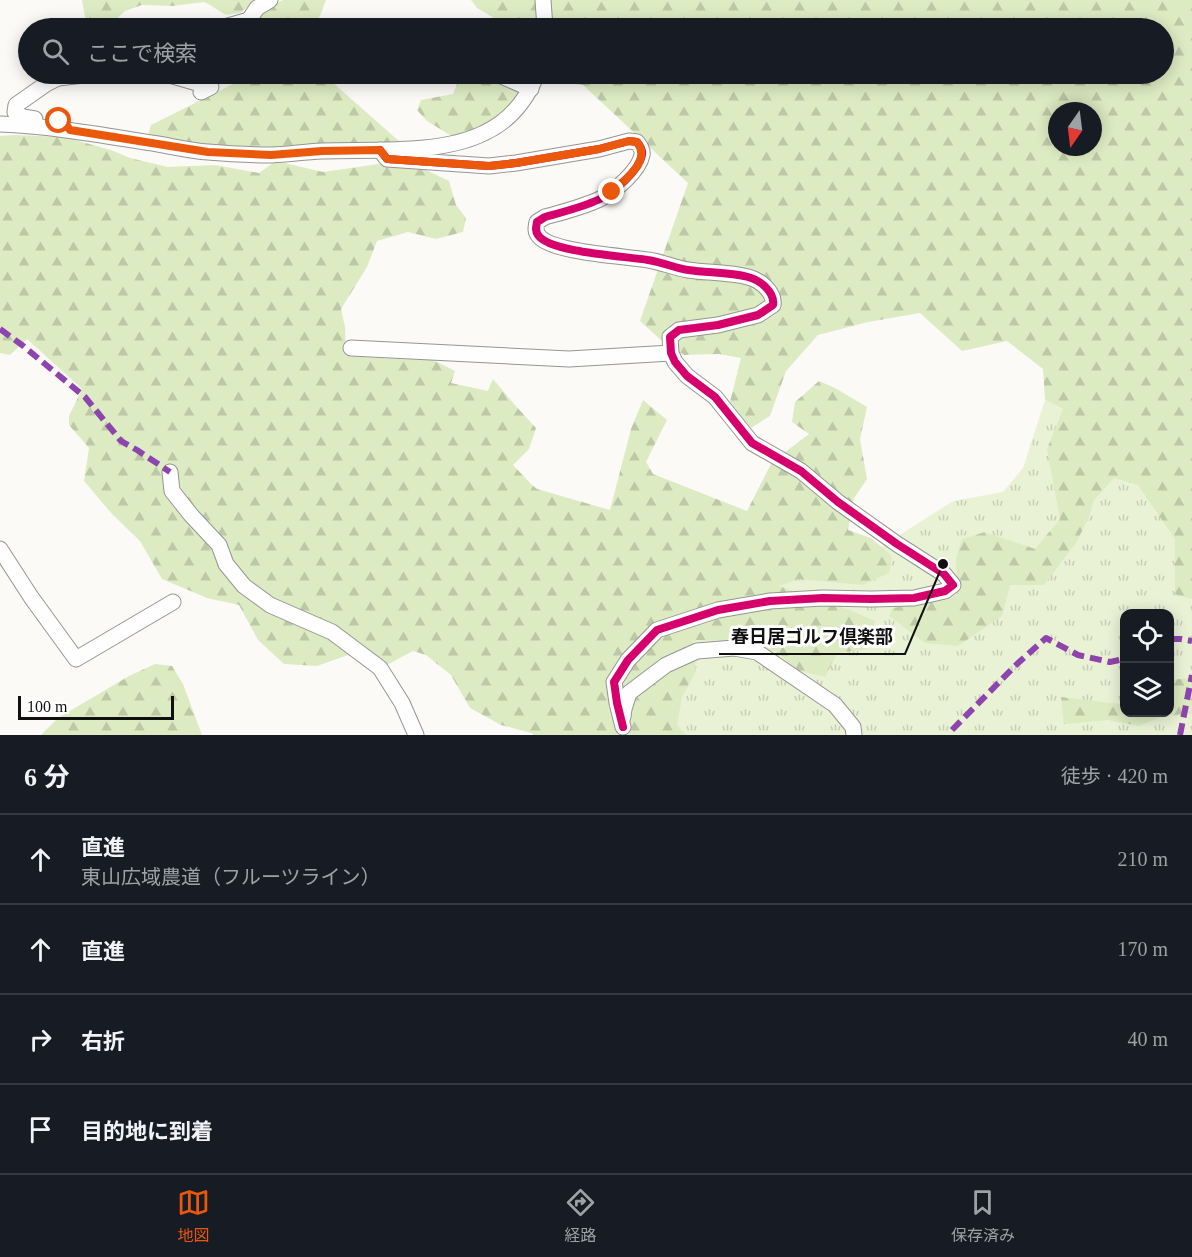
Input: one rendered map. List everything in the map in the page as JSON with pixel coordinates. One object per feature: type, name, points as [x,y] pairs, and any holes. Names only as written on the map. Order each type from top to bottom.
[{"type":"street","points":[[253,18],[257,8],[270,0]]},
{"type":"street","points":[[543,0],[544,18]]},
{"type":"street","points":[[46,84],[16,105],[15,112],[23,117],[59,121],[70,130]]},
{"type":"street","points":[[201,84],[211,87],[201,92]]},
{"type":"street","points":[[520,84],[531,89]]},
{"type":"street","points":[[0,124],[70,130],[208,152],[271,155],[434,147],[462,142],[485,133],[515,111],[533,84]]},
{"type":"street","points":[[380,150],[387,159],[489,166],[599,149],[629,141],[637,142],[642,148],[638,166],[612,192],[598,200],[545,217],[537,222],[538,237],[549,244],[581,252],[650,260],[686,270],[750,277],[766,287],[773,296],[773,305],[758,315],[718,325],[679,330],[670,337],[671,353],[675,362],[687,376],[715,397],[752,443],[801,471],[848,509],[944,574],[953,585],[945,591],[914,598],[823,598],[770,601],[718,610],[657,630],[628,660],[614,682],[624,731]]},
{"type":"street","points":[[351,348],[569,359],[671,353]]},
{"type":"street","points":[[170,472],[172,491],[219,544],[226,564],[244,586],[270,605],[332,632],[380,668],[402,703],[416,735]]},
{"type":"street","points":[[0,549],[76,659],[173,602]]},
{"type":"street","points":[[624,731],[624,709],[629,693],[644,681],[666,665],[697,651],[734,648],[757,652],[836,705],[853,727],[854,735]]},
{"type":"green space","points":[[82,0],[256,0],[240,13],[226,15],[205,2],[172,6],[142,5],[125,11],[118,18],[85,18]]},
{"type":"green space","points":[[283,0],[326,0],[318,18],[257,18],[264,9]]},
{"type":"green space","points":[[471,0],[1192,0],[1192,599],[1175,594],[1175,539],[1138,485],[1114,478],[1094,500],[1089,517],[1076,543],[1044,585],[1010,585],[1002,616],[958,646],[925,643],[889,616],[892,608],[947,600],[958,594],[956,559],[962,539],[985,532],[1035,549],[1060,519],[1047,449],[1063,409],[1045,400],[1043,369],[1007,341],[962,351],[920,313],[868,322],[818,335],[786,371],[770,416],[751,428],[730,402],[741,358],[719,354],[684,355],[661,340],[640,321],[688,183],[583,85],[574,84],[1174,84],[1174,18],[494,18],[477,8]]},
{"type":"green space","points":[[233,84],[334,84],[400,142],[251,148],[147,138],[151,125]]},
{"type":"green space","points":[[457,84],[508,84],[521,91],[507,110],[480,129],[455,138],[427,121],[417,110],[421,100],[453,94]]},
{"type":"green space","points":[[0,136],[64,137],[111,150],[130,158],[168,167],[215,165],[259,173],[276,161],[323,172],[379,164],[426,170],[449,181],[456,205],[466,218],[463,232],[436,239],[408,232],[377,241],[367,267],[341,309],[345,327],[346,356],[433,360],[455,371],[451,383],[488,391],[493,379],[536,428],[529,449],[513,465],[537,489],[610,510],[631,429],[643,400],[667,420],[646,462],[653,474],[747,511],[772,462],[809,434],[792,422],[795,402],[819,381],[867,407],[860,439],[867,479],[854,498],[848,530],[871,538],[892,556],[889,573],[863,585],[798,579],[779,586],[875,621],[867,649],[837,653],[825,677],[796,670],[779,653],[743,641],[693,640],[696,671],[682,697],[677,725],[686,735],[534,735],[501,725],[470,708],[451,675],[426,655],[413,651],[383,667],[348,655],[317,666],[284,664],[258,640],[239,605],[207,598],[162,579],[140,541],[112,514],[84,481],[89,448],[69,425],[69,416],[82,389],[27,339],[10,355],[0,353]]},
{"type":"green space","points":[[1045,400],[1169,461],[1192,469],[1192,735],[574,735],[590,625],[876,550],[953,501],[1003,492],[1023,468]]},
{"type":"green space","points":[[155,664],[172,666],[183,684],[202,735],[41,735],[58,718],[129,676]]},
{"type":"green space","points":[[1192,678],[1192,714],[1174,715],[1174,680]]},
{"type":"green space","points":[[1061,697],[1119,704],[1120,717],[1160,717],[1139,726],[1108,720],[1064,724]]},
{"type":"marked path","points":[[0,329],[85,397],[121,441],[170,472]]},
{"type":"marked path","points":[[952,730],[1046,638],[1078,655],[1110,662],[1120,660]]},
{"type":"marked path","points":[[1174,639],[1192,641]]},
{"type":"marked path","points":[[1180,735],[1192,675]]},
{"type":"cycle path","points":[[380,150],[387,159],[489,166],[599,149],[629,141],[637,142],[642,155],[636,168],[625,180],[600,199],[545,217],[537,222],[538,235],[545,241],[572,250],[648,260],[688,270],[741,275],[762,284],[772,296],[773,305],[758,315],[718,325],[679,330],[670,337],[671,353],[675,362],[687,376],[715,397],[752,443],[801,471],[838,502],[944,574],[953,585],[945,591],[914,598],[823,598],[770,601],[718,610],[657,630],[628,660],[614,682],[623,727]]},
{"type":"place","name":"春日居ゴルフ倶楽部","points":[[943,564]]},
{"type":"route","points":[[59,121],[70,130],[208,152],[271,155],[380,150],[387,159],[455,165],[489,166],[516,163],[599,149],[629,141],[637,142],[642,148],[638,166],[612,192]]}]
